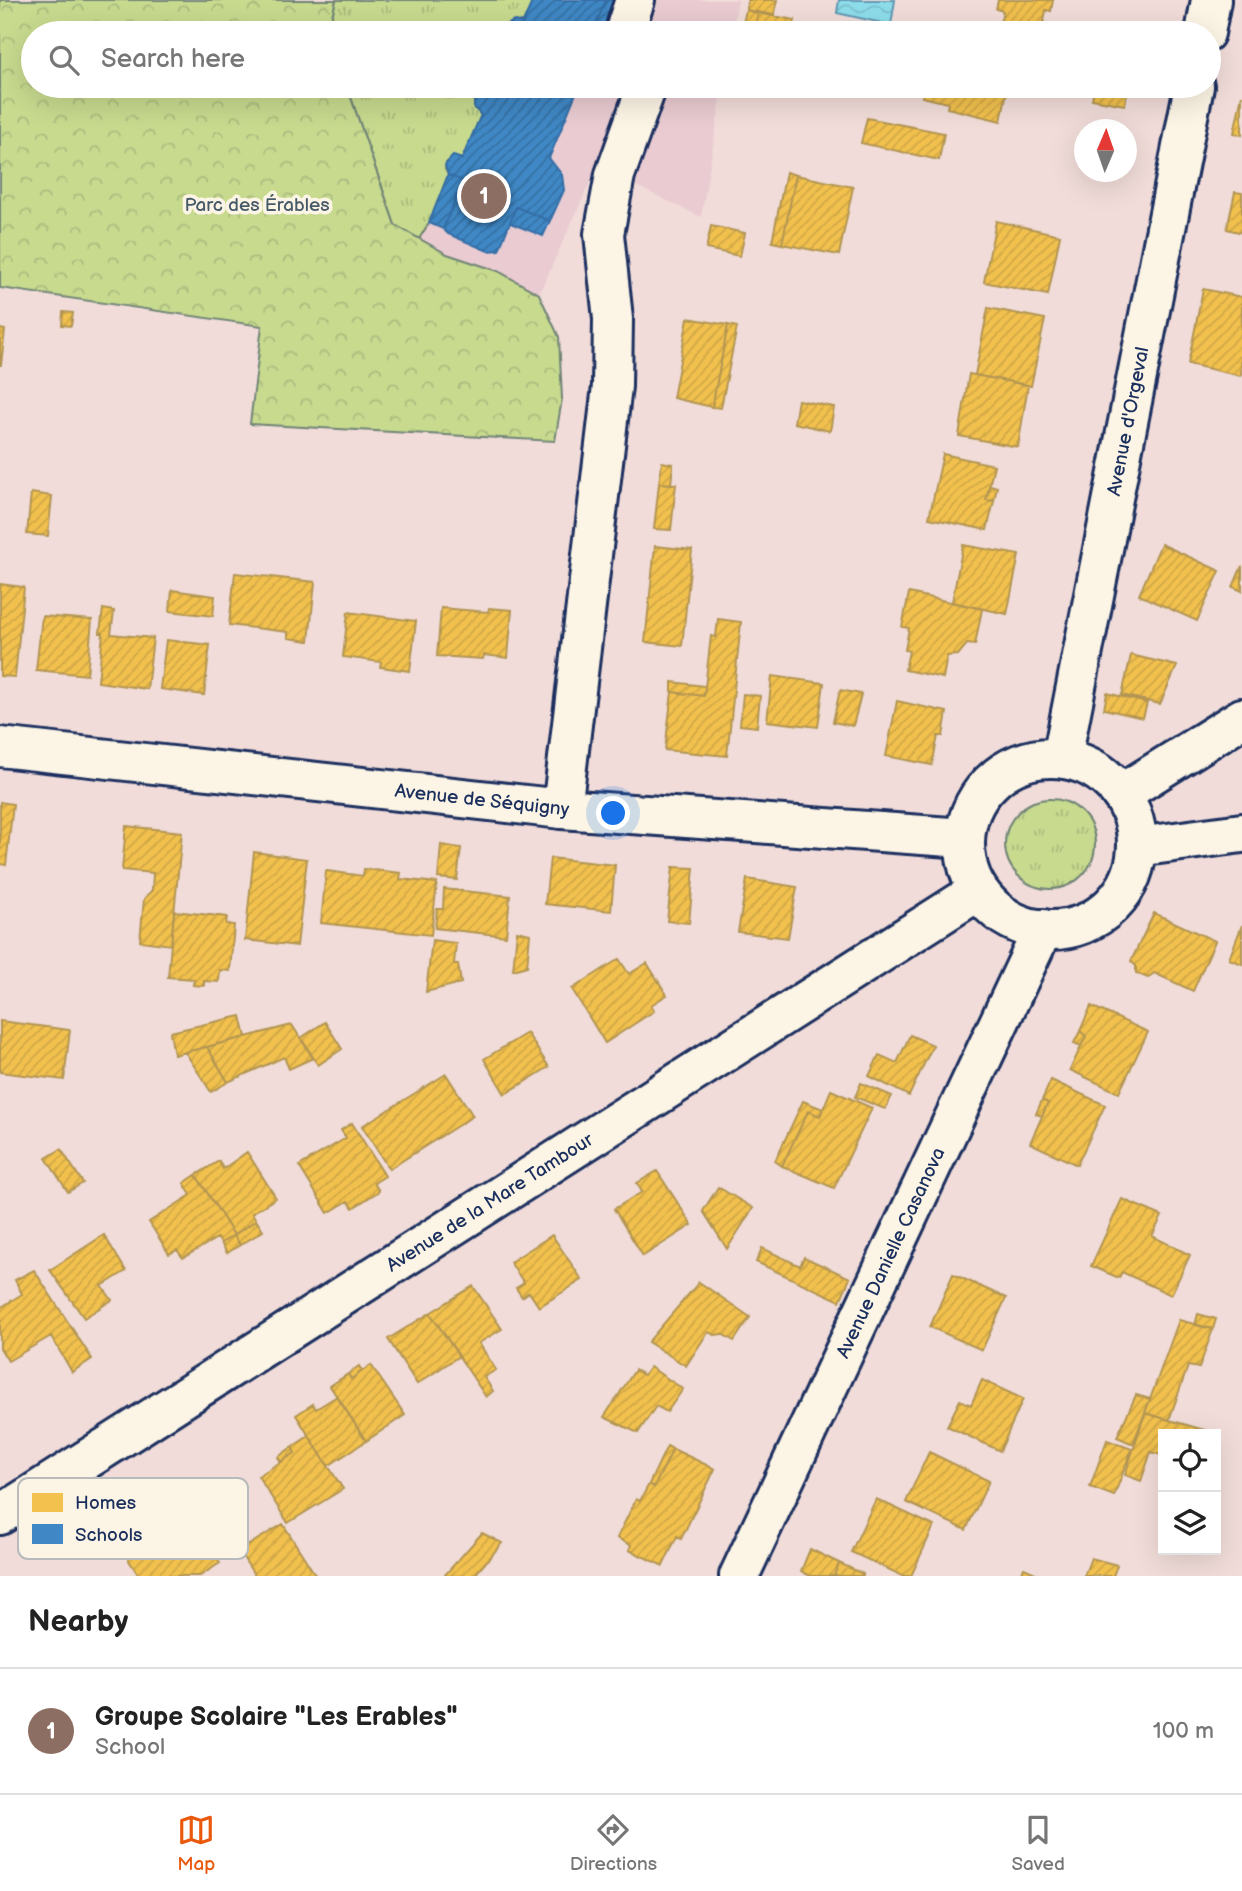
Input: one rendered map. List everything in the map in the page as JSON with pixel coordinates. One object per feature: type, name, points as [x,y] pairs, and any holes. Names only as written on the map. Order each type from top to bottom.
[{"type":"street","points":[[628,21],[635,0]]},
{"type":"street","points":[[1207,21],[1211,0]]},
{"type":"street","points":[[562,809],[612,386],[613,319],[604,233],[615,175],[643,98]]},
{"type":"street","name":"Avenue d'Orgeval","points":[[1062,758],[1192,98]]},
{"type":"street","points":[[1121,794],[1242,718]]},
{"type":"street","name":"Avenue de Séquigny","points":[[0,747],[562,809],[964,838]]},
{"type":"street","points":[[1062,758],[1085,764],[1105,776],[1121,794],[1133,818],[1137,847],[1133,868],[1125,888],[1111,905],[1093,918],[1072,927],[1043,929],[1023,925],[998,912],[978,891],[967,866],[964,838],[971,811],[986,787],[1007,769],[1034,759],[1062,758]]},
{"type":"street","points":[[1137,847],[1242,833]]},
{"type":"street","name":"Avenue de la Mare Tambour","points":[[58,1478],[978,891]]},
{"type":"street","name":"Avenue Danielle Casanova","points":[[739,1576],[1043,929]]},
{"type":"street","name":"Avenue de la Mare Tambour","points":[[0,1515],[18,1504]]},
{"type":"shaded area","points":[[336,0],[738,0],[734,21],[334,21]]},
{"type":"shaded area","points":[[351,98],[721,98],[701,217],[597,167],[539,294],[498,271],[447,254],[395,225]]},
{"type":"green space","name":"Parc des Érables","points":[[0,0],[336,0],[331,21],[21,21],[21,98],[351,98],[395,225],[447,254],[498,271],[539,294],[559,337],[562,399],[555,441],[250,424],[262,326],[0,288]]},
{"type":"green space","points":[[336,0],[533,0],[524,21],[331,21]]},
{"type":"green space","points":[[351,98],[476,98],[474,107],[481,115],[462,159],[453,157],[446,163],[448,175],[429,223],[419,239],[395,225]]},
{"type":"green space","points":[[1050,799],[1075,807],[1087,819],[1095,844],[1087,869],[1075,881],[1050,889],[1025,881],[1013,869],[1005,844],[1013,819],[1025,807]]},
{"type":"water","points":[[839,0],[895,0],[892,21],[873,21],[837,13]]},
{"type":"building: Homes","points":[[748,0],[777,0],[774,15],[746,10]]},
{"type":"building: Homes","points":[[998,0],[1053,0],[1051,11],[1046,10],[1044,21],[1001,21],[1003,11],[996,9]]},
{"type":"building: Homes","points":[[746,10],[758,13],[756,21],[744,21]]},
{"type":"building: Homes","points":[[758,13],[795,20],[795,21],[756,21]]},
{"type":"building: Homes","points":[[1242,95],[1242,135],[1234,133]]},
{"type":"building: Homes","points":[[926,98],[1006,98],[1001,121],[947,108],[948,103]]},
{"type":"building: Homes","points":[[1092,98],[1126,98],[1125,105]]},
{"type":"building: Homes","points":[[867,118],[944,133],[939,160],[861,143]]},
{"type":"building: Homes","points":[[786,172],[796,175],[782,244],[772,242]]},
{"type":"building: Homes","points":[[796,175],[853,187],[839,255],[782,244]]},
{"type":"building: Homes","points":[[1235,192],[1242,193],[1242,233],[1227,229]]},
{"type":"building: Homes","points":[[996,221],[1060,235],[1048,295],[984,282]]},
{"type":"building: Homes","points":[[711,226],[745,233],[740,256],[706,249]]},
{"type":"building: Homes","points":[[1203,289],[1242,297],[1241,376],[1188,364]]},
{"type":"building: Homes","points":[[988,308],[1045,319],[1031,386],[975,375]]},
{"type":"building: Homes","points":[[63,312],[73,313],[71,326],[62,325]]},
{"type":"building: Homes","points":[[688,318],[728,325],[712,407],[673,398]]},
{"type":"building: Homes","points":[[728,325],[737,327],[721,408],[712,407]]},
{"type":"building: Homes","points":[[0,329],[5,330],[1,365],[0,365]]},
{"type":"building: Homes","points":[[969,374],[1028,385],[1018,447],[959,436]]},
{"type":"building: Homes","points":[[798,400],[834,407],[830,431],[794,423]]},
{"type":"building: Homes","points":[[943,454],[994,465],[986,500],[994,501],[987,530],[929,518]]},
{"type":"building: Homes","points":[[662,462],[673,464],[671,484],[659,483]]},
{"type":"building: Homes","points":[[659,483],[676,484],[671,530],[654,529]]},
{"type":"building: Homes","points":[[990,485],[997,487],[994,501],[986,500]]},
{"type":"building: Homes","points":[[31,493],[52,496],[48,536],[27,534]]},
{"type":"building: Homes","points":[[1161,544],[1220,571],[1197,621],[1139,595]]},
{"type":"building: Homes","points":[[963,545],[1019,555],[1007,614],[952,602]]},
{"type":"building: Homes","points":[[655,546],[692,550],[682,646],[645,642]]},
{"type":"building: Homes","points":[[1242,566],[1242,591],[1233,587]]},
{"type":"building: Homes","points":[[235,573],[315,582],[309,641],[288,638],[288,632],[229,625]]},
{"type":"building: Homes","points":[[0,584],[24,587],[15,677],[0,676]]},
{"type":"building: Homes","points":[[172,590],[215,596],[213,616],[170,611]]},
{"type":"building: Homes","points":[[909,593],[982,609],[975,645],[967,644],[958,655],[947,656],[943,678],[905,670],[909,651],[905,650],[909,628],[902,627]]},
{"type":"building: Homes","points":[[441,608],[488,612],[489,608],[512,610],[508,658],[484,655],[483,659],[437,656]]},
{"type":"building: Homes","points":[[103,609],[114,611],[111,634],[153,638],[147,689],[98,682]]},
{"type":"building: Homes","points":[[348,612],[416,621],[410,671],[380,667],[381,662],[343,657]]},
{"type":"building: Homes","points":[[42,616],[92,620],[87,675],[36,670]]},
{"type":"building: Homes","points":[[718,619],[741,622],[727,756],[665,750],[672,692],[704,696],[711,636],[716,637]]},
{"type":"building: Homes","points":[[166,640],[210,645],[204,695],[160,689]]},
{"type":"building: Homes","points":[[1131,655],[1177,666],[1160,704],[1122,695]]},
{"type":"building: Homes","points":[[772,676],[824,683],[818,727],[767,721]]},
{"type":"building: Homes","points":[[672,682],[705,686],[704,696],[672,692]]},
{"type":"building: Homes","points":[[840,690],[861,694],[853,726],[833,722]]},
{"type":"building: Homes","points":[[1107,693],[1147,703],[1143,718],[1104,709]]},
{"type":"building: Homes","points":[[743,694],[760,696],[757,727],[740,725]]},
{"type":"building: Homes","points":[[897,701],[947,712],[943,736],[938,736],[932,765],[886,756]]},
{"type":"building: Homes","points":[[0,802],[13,804],[6,865],[0,864]]},
{"type":"building: Homes","points":[[126,826],[182,832],[171,945],[140,941],[144,899],[152,890],[153,873],[122,870]]},
{"type":"building: Homes","points":[[441,845],[461,848],[457,880],[438,878]]},
{"type":"building: Homes","points":[[254,852],[307,859],[297,946],[245,940]]},
{"type":"building: Homes","points":[[550,858],[615,865],[611,911],[545,904]]},
{"type":"building: Homes","points":[[673,867],[694,868],[689,923],[667,921]]},
{"type":"building: Homes","points":[[364,869],[401,873],[400,879],[437,883],[431,935],[321,923],[326,871],[363,876]]},
{"type":"building: Homes","points":[[747,879],[797,887],[788,938],[738,932]]},
{"type":"building: Homes","points":[[444,889],[510,896],[506,936],[435,928],[437,909],[443,909]]},
{"type":"building: Homes","points":[[174,911],[227,917],[226,924],[234,925],[230,971],[220,970],[219,982],[204,981],[204,986],[193,985],[194,979],[168,977]]},
{"type":"building: Homes","points":[[1154,913],[1215,941],[1193,991],[1154,973],[1148,978],[1136,973],[1136,966],[1131,961]]},
{"type":"building: Homes","points":[[1242,925],[1242,964],[1229,959]]},
{"type":"building: Homes","points":[[517,931],[530,934],[527,966],[513,970]]},
{"type":"building: Homes","points":[[432,940],[456,943],[454,964],[458,964],[461,983],[426,992]]},
{"type":"building: Homes","points":[[619,959],[629,974],[647,963],[667,995],[651,1005],[654,1011],[605,1043],[572,989]]},
{"type":"building: Homes","points":[[1091,1006],[1148,1032],[1119,1093],[1070,1070],[1086,1036],[1080,1031]]},
{"type":"building: Homes","points":[[241,1016],[246,1037],[174,1055],[170,1032]]},
{"type":"building: Homes","points":[[0,1021],[70,1030],[64,1080],[0,1072]]},
{"type":"building: Homes","points":[[325,1022],[342,1049],[318,1065],[301,1038]]},
{"type":"building: Homes","points":[[292,1025],[313,1058],[289,1069],[284,1057],[228,1082],[207,1047]]},
{"type":"building: Homes","points":[[1080,1031],[1086,1036],[1081,1046],[1074,1043]]},
{"type":"building: Homes","points":[[527,1033],[549,1067],[505,1094],[484,1059]]},
{"type":"building: Homes","points":[[910,1035],[933,1045],[909,1096],[869,1076],[879,1055],[897,1063]]},
{"type":"building: Homes","points":[[207,1047],[228,1082],[211,1092],[185,1052]]},
{"type":"building: Homes","points":[[446,1074],[473,1116],[389,1169],[362,1126]]},
{"type":"building: Homes","points":[[1051,1080],[1105,1105],[1077,1165],[1030,1143],[1048,1103],[1042,1100]]},
{"type":"building: Homes","points":[[861,1083],[892,1096],[885,1109],[855,1097]]},
{"type":"building: Homes","points":[[831,1090],[872,1108],[834,1188],[782,1166],[808,1111],[820,1116]]},
{"type":"building: Homes","points":[[1042,1100],[1048,1103],[1042,1116],[1036,1114]]},
{"type":"building: Homes","points":[[803,1101],[823,1109],[820,1116],[808,1111],[782,1166],[775,1161]]},
{"type":"building: Homes","points":[[352,1123],[385,1176],[374,1183],[379,1191],[353,1208],[348,1201],[328,1213],[299,1166],[346,1138],[341,1130]]},
{"type":"building: Homes","points":[[61,1149],[83,1183],[68,1192],[46,1158]]},
{"type":"building: Homes","points":[[247,1152],[276,1198],[252,1213],[256,1220],[234,1235],[196,1175],[219,1161],[223,1169]]},
{"type":"building: Homes","points":[[657,1171],[692,1225],[643,1256],[614,1209],[642,1192],[637,1183]]},
{"type":"building: Homes","points":[[196,1175],[234,1235],[221,1243],[217,1238],[183,1258],[177,1250],[169,1254],[149,1222],[191,1195],[184,1183]]},
{"type":"building: Homes","points":[[718,1187],[753,1208],[727,1249],[703,1211]]},
{"type":"building: Homes","points":[[1122,1199],[1162,1216],[1152,1236],[1190,1255],[1171,1295],[1122,1272],[1119,1278],[1091,1266]]},
{"type":"building: Homes","points":[[256,1220],[263,1231],[240,1245],[234,1235]]},
{"type":"building: Homes","points":[[104,1235],[126,1271],[102,1286],[112,1300],[84,1318],[50,1270]]},
{"type":"building: Homes","points":[[234,1235],[240,1245],[227,1253],[221,1243]]},
{"type":"building: Homes","points":[[552,1235],[582,1280],[539,1307],[529,1292],[522,1297],[516,1288],[524,1283],[510,1262]]},
{"type":"building: Homes","points":[[762,1248],[800,1266],[804,1257],[850,1278],[840,1301],[756,1262]]},
{"type":"building: Homes","points":[[34,1270],[92,1359],[72,1372],[51,1336],[8,1361],[0,1348],[0,1308],[22,1294],[15,1280]]},
{"type":"building: Homes","points":[[953,1274],[1006,1298],[982,1350],[930,1327]]},
{"type":"building: Homes","points":[[699,1282],[750,1317],[734,1341],[722,1334],[708,1332],[686,1366],[648,1342]]},
{"type":"building: Homes","points":[[473,1286],[502,1329],[479,1343],[496,1370],[484,1377],[493,1391],[486,1397],[430,1313]]},
{"type":"building: Homes","points":[[430,1313],[459,1356],[417,1384],[388,1339]]},
{"type":"building: Homes","points":[[1198,1314],[1216,1319],[1213,1329],[1195,1325]]},
{"type":"building: Homes","points":[[1179,1320],[1213,1329],[1199,1368],[1188,1366],[1169,1420],[1145,1413]]},
{"type":"building: Homes","points":[[371,1365],[405,1415],[366,1441],[330,1386],[348,1374],[351,1379]]},
{"type":"building: Homes","points":[[359,1366],[362,1371],[351,1379],[348,1374]]},
{"type":"building: Homes","points":[[650,1367],[683,1389],[667,1412],[656,1406],[638,1433],[604,1417],[635,1370],[644,1375]]},
{"type":"building: Homes","points":[[982,1380],[1023,1399],[1000,1451],[947,1426],[960,1400],[971,1405]]},
{"type":"building: Homes","points":[[1136,1395],[1150,1399],[1133,1444],[1117,1437]]},
{"type":"building: Homes","points":[[337,1396],[366,1441],[328,1466],[296,1415],[313,1404],[316,1409]]},
{"type":"building: Homes","points":[[1145,1413],[1201,1429],[1158,1429],[1158,1454],[1151,1452],[1141,1481],[1125,1475]]},
{"type":"building: Homes","points":[[309,1436],[343,1489],[288,1523],[258,1476],[295,1453],[292,1447]]},
{"type":"building: Homes","points":[[1107,1440],[1132,1449],[1114,1496],[1090,1487]]},
{"type":"building: Homes","points":[[667,1446],[673,1449],[654,1487],[649,1484]]},
{"type":"building: Homes","points":[[292,1447],[295,1453],[281,1462],[278,1457]]},
{"type":"building: Homes","points":[[673,1449],[715,1469],[681,1539],[677,1536],[663,1566],[629,1550],[631,1545],[617,1538],[636,1499],[640,1501],[649,1484],[654,1487]]},
{"type":"building: Homes","points":[[929,1452],[989,1481],[966,1530],[906,1502]]},
{"type":"building: Homes","points":[[876,1499],[934,1526],[911,1576],[903,1576],[851,1552]]},
{"type":"building: Homes","points":[[283,1524],[316,1576],[255,1576],[244,1559],[248,1559],[248,1545]]},
{"type":"building: Homes","points":[[482,1533],[502,1543],[474,1576],[444,1576]]},
{"type":"building: Homes","points":[[810,1549],[839,1563],[834,1576],[810,1576],[801,1571]]},
{"type":"building: Homes","points":[[1091,1558],[1117,1565],[1113,1576],[1084,1576]]},
{"type":"building: Homes","points":[[128,1559],[217,1559],[220,1563],[200,1576],[139,1576]]},
{"type":"building: Homes","points":[[839,1563],[863,1574],[863,1576],[834,1576]]},
{"type":"building: Homes","points":[[1024,1568],[1042,1576],[1020,1576]]},
{"type":"building: Schools","points":[[533,0],[606,0],[597,21],[524,21]]},
{"type":"building: Schools","points":[[606,0],[621,0],[612,21],[597,21]]},
{"type":"building: Schools","points":[[476,98],[574,98],[549,158],[562,175],[564,190],[550,221],[516,207],[499,250],[488,251],[448,234],[443,229],[463,181],[448,175],[445,165],[453,156],[462,159],[481,115],[474,107]]},
{"type":"building: Schools","points":[[448,175],[463,181],[443,229],[429,223]]},
{"type":"building: Schools","points":[[516,207],[550,221],[543,236],[510,223]]},
{"type":"place","name":"Groupe Scolaire \"Les Erables\"","points":[[484,196]]}]
